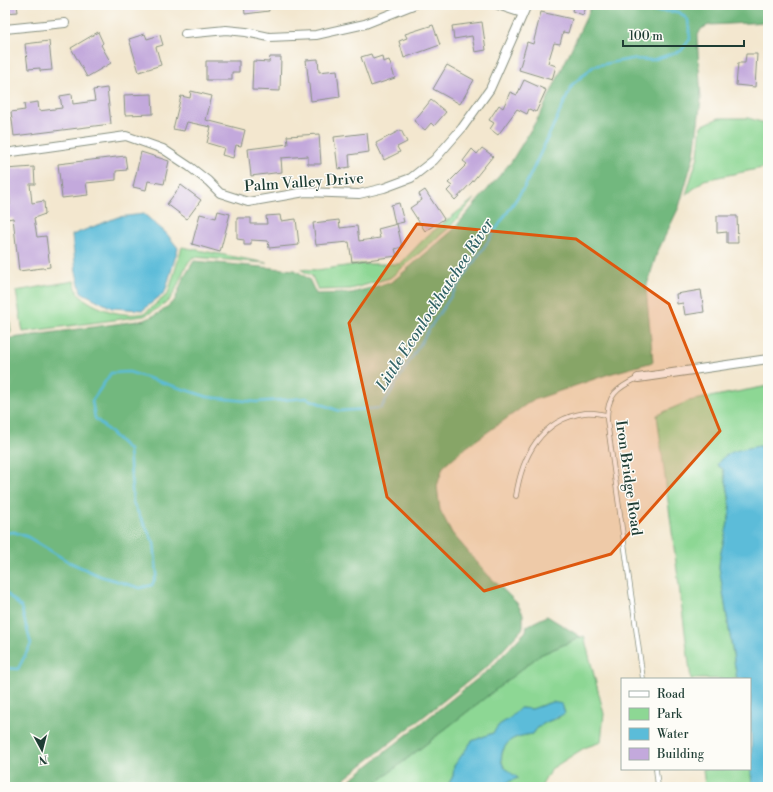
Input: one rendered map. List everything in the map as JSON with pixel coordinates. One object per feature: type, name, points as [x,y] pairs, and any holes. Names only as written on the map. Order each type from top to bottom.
[{"type":"street","points":[[185,34],[226,30],[246,32],[269,37],[316,35],[365,24],[413,5]]},
{"type":"street","points":[[498,5],[522,13]]},
{"type":"street","name":"Palm Valley Drive","points":[[5,154],[126,136],[162,149],[196,172],[220,193],[235,199],[248,202],[305,192],[359,194],[412,178],[434,160],[462,128],[490,89],[526,5]]},
{"type":"street","points":[[5,29],[65,23]]},
{"type":"street","name":"Iron Bridge Road","points":[[638,378],[768,358]]},
{"type":"lane","name":"Iron Bridge Road","points":[[638,378],[622,385],[613,394],[607,407],[607,414],[643,678]]},
{"type":"lane","points":[[516,496],[523,464],[530,448],[544,432],[572,416],[587,413],[607,414]]},
{"type":"lane","points":[[656,770],[658,787]]},
{"type":"highlighted area","points":[[417,224],[576,239],[669,304],[720,431],[611,554],[484,591],[387,497],[349,323]]},
{"type":"green space","points":[[592,5],[768,5],[768,22],[709,25],[701,29],[697,37],[701,99],[694,155],[679,207],[657,253],[646,288],[653,362],[609,374],[531,401],[461,451],[443,467],[437,486],[440,510],[452,533],[487,574],[517,603],[523,614],[523,628],[489,665],[334,787],[5,787],[5,339],[145,320],[161,312],[175,300],[183,279],[194,261],[295,270],[309,279],[316,294],[352,293],[392,282],[452,231],[511,162],[541,113]]},
{"type":"green space","points":[[719,118],[748,118],[768,124],[768,165],[767,167],[704,180],[686,195],[698,156],[701,126]]},
{"type":"green space","points":[[474,199],[449,228],[390,278],[351,289],[318,290],[312,276],[300,269],[317,270],[360,264],[400,264],[426,237]]},
{"type":"green space","points":[[182,247],[267,263],[193,257],[186,266],[175,291],[169,300],[159,308],[144,316],[23,332],[16,291],[74,281],[78,294],[92,304],[118,313],[145,313],[168,294]]},
{"type":"green space","points":[[5,292],[11,331],[9,335],[5,335]]},
{"type":"green space","points":[[768,386],[768,447],[759,446],[723,469],[729,494],[730,512],[719,567],[737,678],[691,678],[657,415],[689,401]]},
{"type":"green space","points":[[547,616],[581,637],[540,655],[371,787],[341,787],[491,668],[526,631],[527,626]]},
{"type":"green space","points":[[584,636],[604,714],[601,742],[584,748],[551,769],[541,787],[505,787],[507,782],[517,778],[505,768],[502,761],[502,753],[511,740],[533,734],[544,723],[559,718],[552,702],[532,709],[520,708],[510,718],[499,725],[493,733],[472,741],[454,766],[453,776],[447,787],[371,787],[540,655]]},
{"type":"green space","points":[[703,770],[751,770],[752,787],[705,787]]},
{"type":"water","points":[[144,214],[166,233],[178,248],[165,292],[143,310],[112,308],[81,292],[76,272],[72,235],[118,217]]},
{"type":"water","points":[[759,446],[768,447],[768,787],[752,787],[751,678],[737,678],[719,567],[730,506],[723,469],[717,465],[725,456],[741,449]]},
{"type":"water","points":[[552,702],[562,704],[565,713],[539,726],[533,734],[511,740],[503,749],[501,761],[505,768],[518,778],[508,782],[505,787],[447,787],[453,776],[454,766],[472,741],[493,733],[499,725],[510,718],[520,708],[532,709]]},
{"type":"building","points":[[5,5],[17,5],[18,12],[5,13]]},
{"type":"building","points":[[244,5],[268,5],[269,11],[245,14]]},
{"type":"building","points":[[574,5],[587,5],[583,15],[572,11]]},
{"type":"building","points":[[541,12],[572,19],[568,33],[563,32],[560,44],[554,43],[548,63],[556,66],[552,80],[519,70],[527,42],[533,44]]},
{"type":"building","points":[[482,22],[486,50],[475,52],[472,36],[454,39],[452,26]]},
{"type":"building","points":[[433,25],[440,45],[404,58],[399,41],[407,38],[405,34]]},
{"type":"building","points":[[98,32],[103,43],[101,45],[111,63],[87,77],[71,48]]},
{"type":"building","points":[[145,34],[147,39],[160,35],[163,45],[156,47],[161,65],[139,72],[129,39]]},
{"type":"building","points":[[49,41],[52,70],[40,71],[40,68],[28,69],[25,44]]},
{"type":"building","points":[[371,54],[373,59],[382,56],[383,62],[389,60],[395,78],[371,86],[361,57]]},
{"type":"building","points":[[746,54],[757,54],[755,87],[736,85],[738,63],[745,63]]},
{"type":"building","points":[[270,57],[281,57],[280,91],[252,90],[253,61],[269,62]]},
{"type":"building","points":[[318,59],[319,72],[337,70],[340,97],[311,101],[306,60]]},
{"type":"building","points":[[206,61],[239,61],[239,72],[232,72],[232,80],[206,80]]},
{"type":"building","points":[[447,65],[474,80],[460,104],[433,89]]},
{"type":"building","points":[[524,80],[546,90],[536,112],[529,109],[527,114],[517,109],[498,135],[490,129],[494,123],[489,120],[499,105],[503,108],[510,92],[517,95]]},
{"type":"building","points":[[107,88],[111,124],[14,136],[11,112],[25,110],[24,104],[38,102],[39,111],[62,108],[60,96],[72,94],[73,104],[95,101],[93,90]]},
{"type":"building","points":[[191,91],[212,96],[206,120],[245,130],[241,146],[236,145],[233,158],[222,155],[224,148],[207,143],[211,127],[187,122],[184,131],[173,129],[181,96],[190,98]]},
{"type":"building","points":[[152,94],[153,114],[125,115],[124,95]]},
{"type":"building","points":[[431,100],[446,112],[434,126],[431,123],[425,130],[414,121]]},
{"type":"building","points":[[401,130],[407,142],[397,147],[400,152],[384,160],[376,143]]},
{"type":"building","points":[[367,133],[369,152],[349,155],[350,167],[338,169],[334,137]]},
{"type":"building","points":[[319,134],[321,164],[308,164],[308,156],[281,158],[282,172],[251,176],[248,149],[288,144],[287,136]]},
{"type":"building","points":[[482,148],[493,156],[455,200],[447,191],[452,186],[448,183],[467,164],[463,161],[472,149],[477,154]]},
{"type":"building","points":[[141,152],[169,161],[164,184],[148,181],[146,190],[133,187]]},
{"type":"building","points":[[125,156],[127,170],[116,171],[116,180],[86,183],[88,195],[62,198],[58,164]]},
{"type":"building","points":[[34,167],[35,184],[30,184],[32,203],[44,201],[45,214],[34,218],[37,237],[46,236],[50,267],[19,271],[13,218],[7,219],[6,206],[10,205],[9,182],[5,182],[5,169]]},
{"type":"building","points":[[181,185],[201,200],[187,219],[167,204]]},
{"type":"building","points":[[425,190],[444,219],[425,231],[410,208],[422,200],[419,194]]},
{"type":"building","points":[[399,203],[404,222],[395,224],[391,205]]},
{"type":"building","points":[[218,211],[230,214],[220,252],[192,244],[200,214],[216,218]]},
{"type":"building","points":[[280,215],[281,221],[296,219],[299,245],[269,248],[268,241],[251,240],[251,245],[244,245],[244,240],[237,239],[237,218],[251,218],[251,224],[267,224],[266,216]]},
{"type":"building","points":[[717,216],[737,216],[738,243],[727,243],[727,232],[717,233]]},
{"type":"building","points":[[339,220],[340,228],[357,226],[359,241],[380,238],[378,229],[397,224],[402,247],[395,249],[397,256],[352,262],[349,242],[316,245],[313,223]]},
{"type":"building","points":[[701,290],[704,312],[685,315],[683,303],[677,304],[676,294]]},
{"type":"waterway","name":"Little Econlockhatchee River","points":[[5,533],[14,532],[28,537],[69,562],[100,576],[140,588],[152,585],[157,574],[154,543],[133,503],[129,450],[95,418],[92,401],[111,373],[129,372],[208,397],[256,402],[306,398],[339,411],[381,408],[433,323],[525,186],[573,84],[594,66],[631,59],[652,60],[681,51],[690,39],[688,20],[679,12],[655,11],[649,5]]},
{"type":"waterway","name":"Little Econlockhatchee River","points":[[5,592],[21,607],[31,644],[18,669],[5,668]]}]
